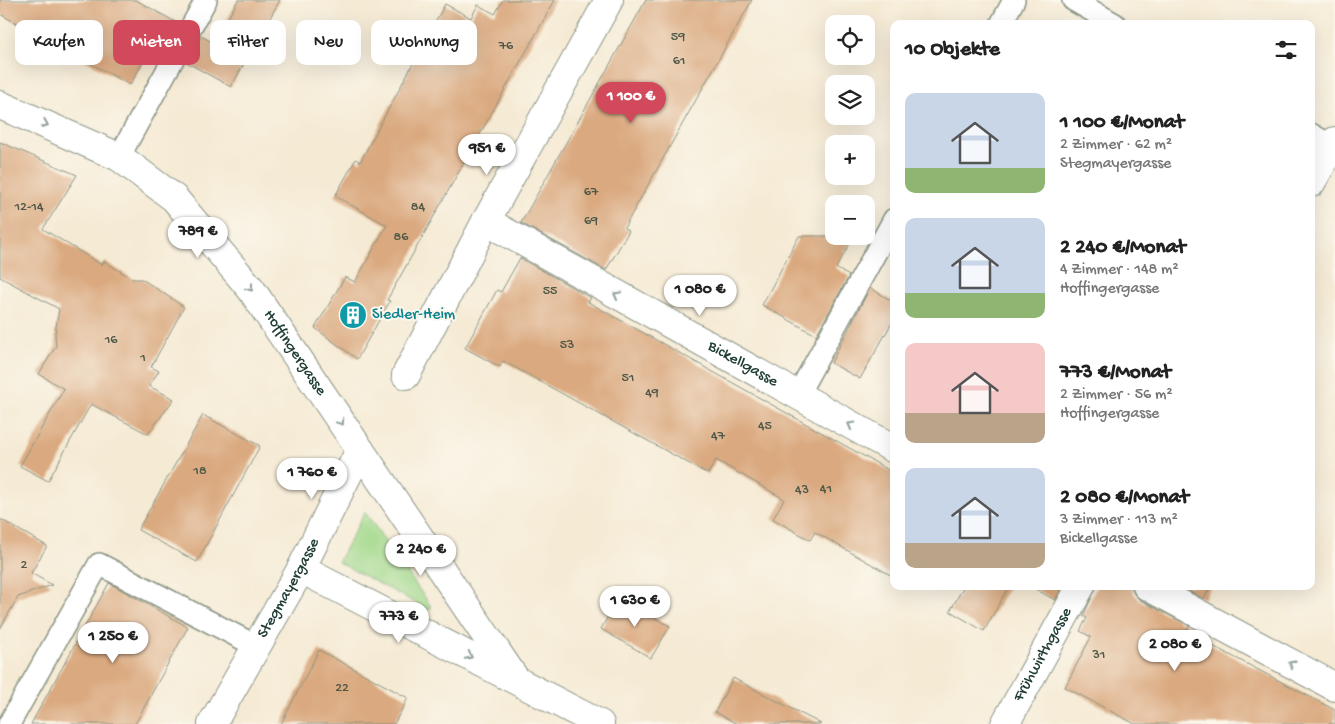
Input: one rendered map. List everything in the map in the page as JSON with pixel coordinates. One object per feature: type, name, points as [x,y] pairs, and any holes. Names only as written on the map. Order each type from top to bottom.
[{"type":"street","points":[[406,375],[486,221],[609,0]]},
{"type":"street","name":"Hoffingergasse","points":[[0,105],[119,157],[174,198],[251,288],[516,680]]},
{"type":"street","points":[[1315,173],[1328,142]]},
{"type":"street","name":"Bickellgasse","points":[[486,221],[890,447]]},
{"type":"street","name":"Stegmayergasse","points":[[212,724],[301,569],[360,450]]},
{"type":"street","name":"Hoffingergasse","points":[[301,569],[600,724]]},
{"type":"street","name":"Frühwirthgasse","points":[[1004,724],[1078,590]]},
{"type":"street","points":[[1153,590],[1335,687]]},
{"type":"lane","points":[[119,157],[206,0]]},
{"type":"lane","points":[[1003,20],[1014,0]]},
{"type":"lane","points":[[1073,0],[1108,20]]},
{"type":"lane","points":[[797,396],[890,226]]},
{"type":"lane","points":[[8,724],[99,564],[256,646]]},
{"type":"green space","points":[[365,512],[431,609],[427,609],[338,562]]},
{"type":"building","points":[[0,0],[136,0],[172,20],[113,20],[113,65],[141,65],[130,85],[93,65],[103,65],[103,20],[15,20],[15,22],[0,14]]},
{"type":"building","points":[[238,0],[280,0],[269,20],[227,20]]},
{"type":"building","points":[[503,0],[555,0],[387,300],[390,301],[357,359],[315,328],[345,277],[355,282],[387,225],[335,196],[356,159],[360,162],[412,65],[477,65],[477,20],[436,20],[445,4],[471,18],[478,5],[495,14]]},
{"type":"building","points":[[646,0],[752,0],[624,228],[629,231],[606,270],[521,223]]},
{"type":"building","points":[[201,36],[210,41],[210,65],[243,65],[231,87],[191,65],[200,65]]},
{"type":"building","points":[[0,142],[77,175],[43,229],[102,265],[104,261],[133,279],[142,279],[184,307],[151,367],[159,371],[149,386],[174,399],[148,434],[91,404],[48,481],[20,466],[64,389],[39,374],[56,346],[55,333],[59,309],[0,277]]},
{"type":"building","points":[[799,236],[825,236],[825,245],[849,245],[836,268],[849,276],[816,335],[762,305]]},
{"type":"building","points":[[520,258],[591,298],[588,302],[890,471],[890,575],[815,532],[810,540],[773,519],[784,499],[716,460],[708,474],[503,361],[500,367],[465,348],[497,290],[501,292]]},
{"type":"building","points":[[870,288],[890,300],[890,326],[860,379],[831,363]]},
{"type":"building","points":[[203,415],[260,446],[197,562],[138,530]]},
{"type":"building","points":[[0,519],[47,546],[31,573],[52,585],[18,597],[0,629]]},
{"type":"building","points":[[109,583],[188,627],[135,724],[31,724]]},
{"type":"building","points":[[962,590],[1007,590],[984,631],[950,611]]},
{"type":"building","points":[[1037,590],[1061,590],[1055,600]]},
{"type":"building","points":[[1095,590],[1132,590],[1140,600],[1189,626],[1186,632],[1335,710],[1335,724],[1135,724],[1065,687],[1091,637],[1080,631],[1087,618],[1083,616]]},
{"type":"building","points":[[1187,590],[1209,590],[1204,599]]},
{"type":"building","points":[[618,598],[670,626],[651,658],[601,629]]},
{"type":"building","points":[[319,650],[408,698],[394,724],[281,724]]},
{"type":"building","points":[[733,678],[821,724],[737,724],[715,712]]},
{"type":"place","name":"Siedler-Heim","points":[[353,315]]}]
